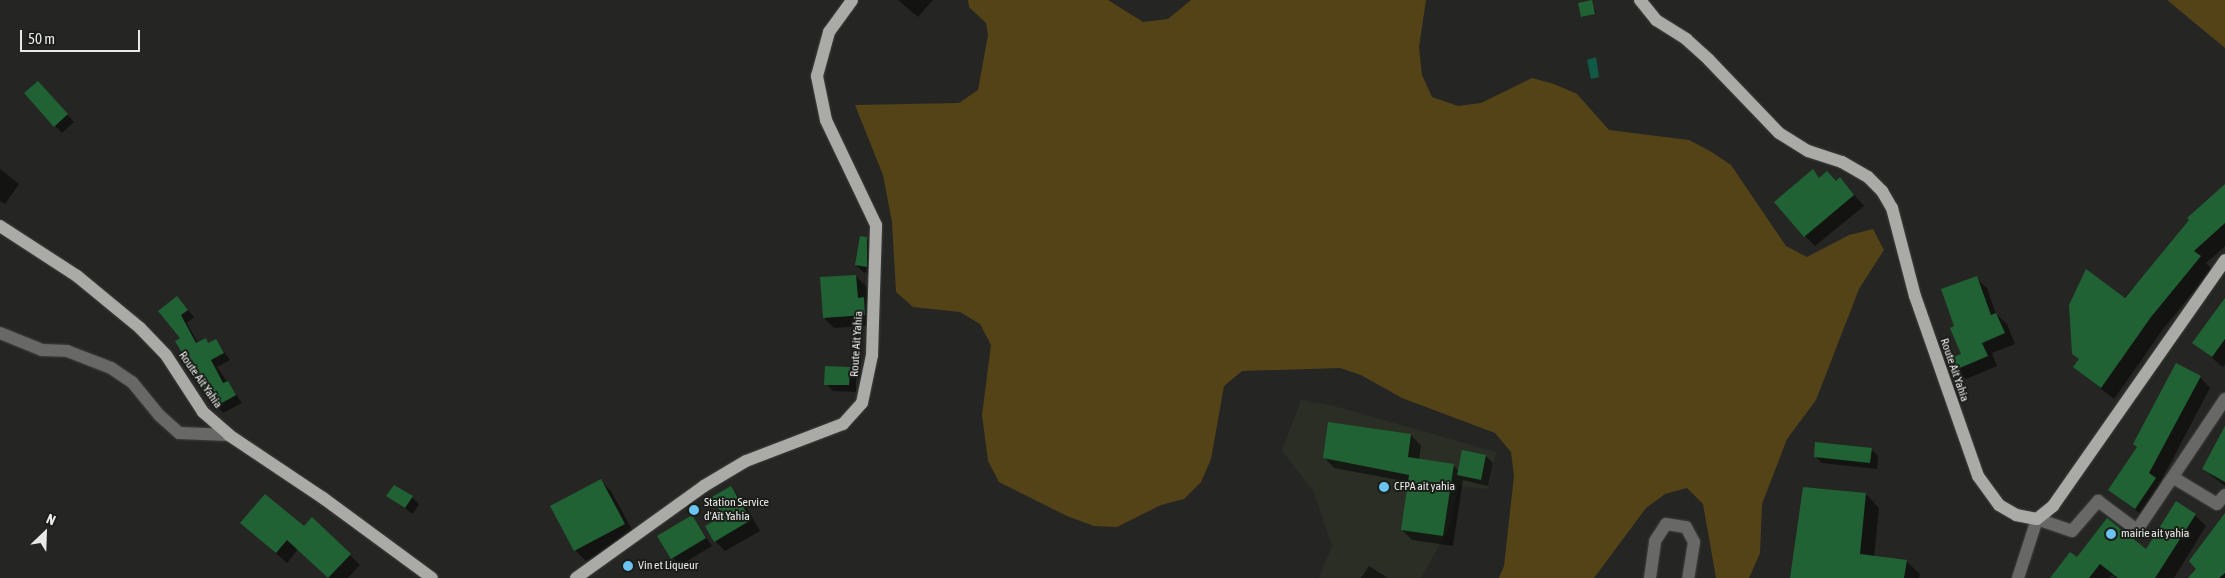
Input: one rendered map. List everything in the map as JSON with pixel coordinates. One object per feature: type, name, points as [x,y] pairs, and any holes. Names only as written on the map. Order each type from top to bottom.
[{"type":"main road","name":"Route Ait Yahia","points":[[576,578],[704,486],[746,461],[843,424],[862,403],[872,355],[878,245],[876,225],[826,120],[817,76],[829,32],[852,0]]},
{"type":"main road","name":"Route Ait Yahia","points":[[1640,0],[1656,20],[1686,38],[1709,60],[1779,133],[1808,151],[1842,162],[1868,177],[1882,191],[1892,208],[1918,305],[1978,476],[1999,506],[2016,515],[2037,519]]},
{"type":"main road","name":"Route Ait Yahia","points":[[0,226],[77,276],[140,328],[166,355],[203,412],[229,435],[324,498],[432,578]]},
{"type":"main road","points":[[2037,519],[2053,506],[2225,260]]},
{"type":"street","points":[[0,333],[42,350],[67,351],[111,368],[132,382],[159,415],[179,433],[229,435]]},
{"type":"street","points":[[2018,578],[2037,519],[2072,531],[2098,501],[2138,530],[2225,399]]},
{"type":"street","points":[[2174,478],[2217,504],[2225,495]]},
{"type":"street","points":[[1650,578],[1655,541],[1666,524],[1686,527],[1694,542],[1688,578]]},
{"type":"shaded area","points":[[968,0],[1108,0],[1143,22],[1168,19],[1191,0],[1426,0],[1419,47],[1422,75],[1432,97],[1458,106],[1481,103],[1532,78],[1554,84],[1577,94],[1609,130],[1689,140],[1731,165],[1786,246],[1807,257],[1849,235],[1873,229],[1884,250],[1859,289],[1816,400],[1787,439],[1762,504],[1760,553],[1749,578],[1716,578],[1703,504],[1687,488],[1665,494],[1646,508],[1594,578],[1499,578],[1504,566],[1514,476],[1511,452],[1495,433],[1402,398],[1361,375],[1340,368],[1242,371],[1224,386],[1211,459],[1201,482],[1184,499],[1161,505],[1117,527],[1094,526],[1067,516],[999,482],[988,461],[982,415],[991,345],[980,324],[960,312],[913,307],[896,292],[892,222],[883,175],[855,105],[959,103],[978,90],[988,35],[986,23],[969,7]]},
{"type":"shaded area","points":[[2167,0],[2225,0],[2225,48]]},
{"type":"shaded area","points":[[1596,57],[1599,77],[1591,79],[1587,60]]},
{"type":"shaded area","name":"CFPA ait yahia","points":[[1301,400],[1334,406],[1496,452],[1488,489],[1458,486],[1450,526],[1421,578],[1319,578],[1332,546],[1314,492],[1282,451]]},
{"type":"building","points":[[1592,0],[1595,14],[1581,17],[1578,3]]},
{"type":"building","points":[[38,81],[68,114],[54,127],[24,93]]},
{"type":"building","points":[[1813,169],[1819,178],[1827,171],[1836,181],[1840,177],[1854,195],[1804,237],[1774,202]]},
{"type":"building","points":[[2225,184],[2225,223],[2194,251],[2201,256],[2151,317],[2101,388],[2073,367],[2079,359],[2072,354],[2069,305],[2086,269],[2125,298],[2189,220],[2187,218]]},
{"type":"building","points":[[860,236],[867,237],[867,267],[855,265]]},
{"type":"building","points":[[856,275],[858,298],[864,297],[865,315],[823,318],[820,277]]},
{"type":"building","points":[[1977,276],[1991,315],[1996,313],[2005,333],[1982,343],[1988,356],[1955,370],[1950,358],[1961,354],[1950,328],[1954,326],[1941,289]]},
{"type":"building","points":[[177,296],[188,310],[181,315],[196,343],[206,338],[208,343],[216,339],[224,353],[211,360],[223,383],[228,381],[236,395],[215,407],[175,341],[180,338],[158,311]]},
{"type":"building","points":[[2225,298],[2225,339],[2212,357],[2192,343]]},
{"type":"building","points":[[2176,363],[2201,376],[2149,473],[2156,478],[2135,509],[2108,490],[2137,447],[2133,444]]},
{"type":"building","points":[[825,366],[850,367],[849,385],[824,385]]},
{"type":"building","points":[[1328,422],[1411,434],[1408,457],[1454,464],[1443,536],[1401,530],[1409,475],[1323,458]]},
{"type":"building","points":[[2225,426],[2225,482],[2202,469]]},
{"type":"building","points":[[1815,442],[1872,448],[1870,463],[1814,457]]},
{"type":"building","points":[[1462,450],[1486,455],[1481,480],[1457,475]]},
{"type":"building","points":[[601,479],[625,524],[574,551],[550,506]]},
{"type":"building","points":[[394,485],[413,496],[405,508],[386,496]]},
{"type":"building","points":[[731,486],[751,520],[714,542],[705,526],[723,516],[712,497]]},
{"type":"building","points":[[1803,487],[1866,493],[1860,554],[1907,560],[1904,578],[1790,578]]},
{"type":"building","points":[[265,494],[304,526],[312,517],[351,554],[328,578],[287,540],[276,553],[240,523]]},
{"type":"building","points":[[2176,501],[2196,514],[2155,578],[2118,578],[2100,564],[2089,578],[2050,578],[2070,552],[2077,557],[2107,518],[2146,549]]},
{"type":"building","points":[[2225,513],[2225,573],[2219,578],[2188,578],[2196,569],[2189,561]]},
{"type":"building","points":[[692,515],[706,538],[671,559],[657,536]]},
{"type":"place","name":"CFPA ait yahia","points":[[1384,487]]},
{"type":"place","name":"Station Service d'Aït Yahia","points":[[694,510]]},
{"type":"place","name":"mairie ait yahia","points":[[2111,534]]},
{"type":"place","name":"Vin et Liqueur","points":[[628,566]]}]
